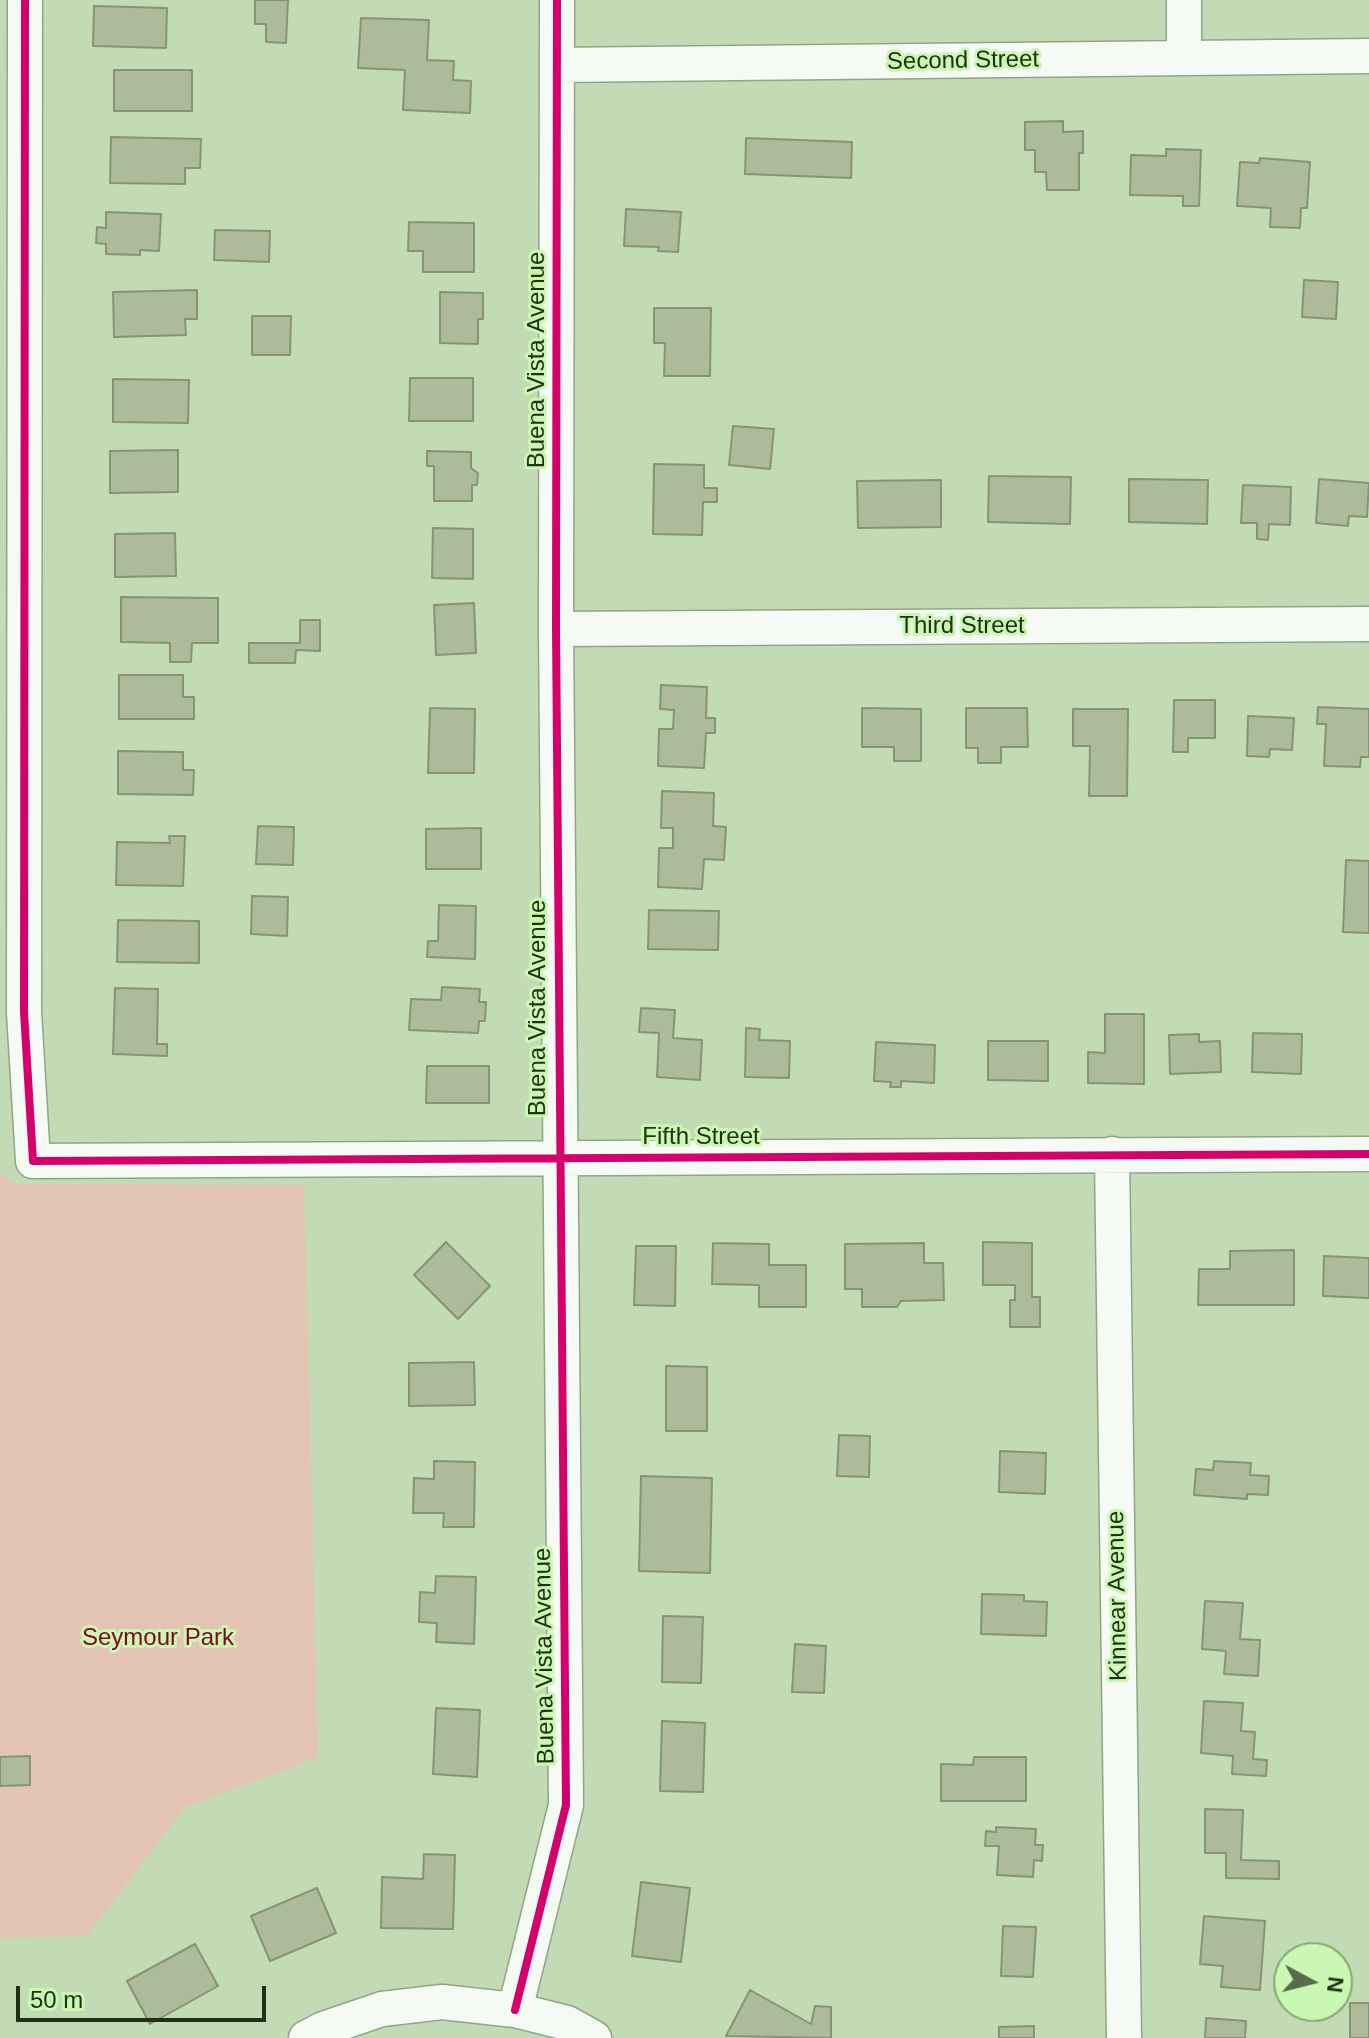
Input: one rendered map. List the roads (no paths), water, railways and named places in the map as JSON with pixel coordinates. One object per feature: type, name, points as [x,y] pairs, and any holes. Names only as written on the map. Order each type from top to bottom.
[{"type":"street","points":[[12,855],[25,0]]},
{"type":"street","name":"Buena Vista Avenue","points":[[515,2010],[566,1805],[556,629],[557,0]]},
{"type":"street","points":[[1184,0],[1184,58]]},
{"type":"street","name":"Second Street","points":[[557,65],[1369,56]]},
{"type":"street","name":"Third Street","points":[[556,629],[1369,624]]},
{"type":"street","name":"Fifth Street","points":[[12,855],[33,1161],[1369,1154]]},
{"type":"street","name":"Kinnear Avenue","points":[[1112,1154],[1124,2038]]},
{"type":"street","points":[[306,2038],[382,2009],[442,2002],[515,2010],[567,2023],[594,2038]]},
{"type":"park label","name":"Seymour Park","points":[[158,1638]]}]
